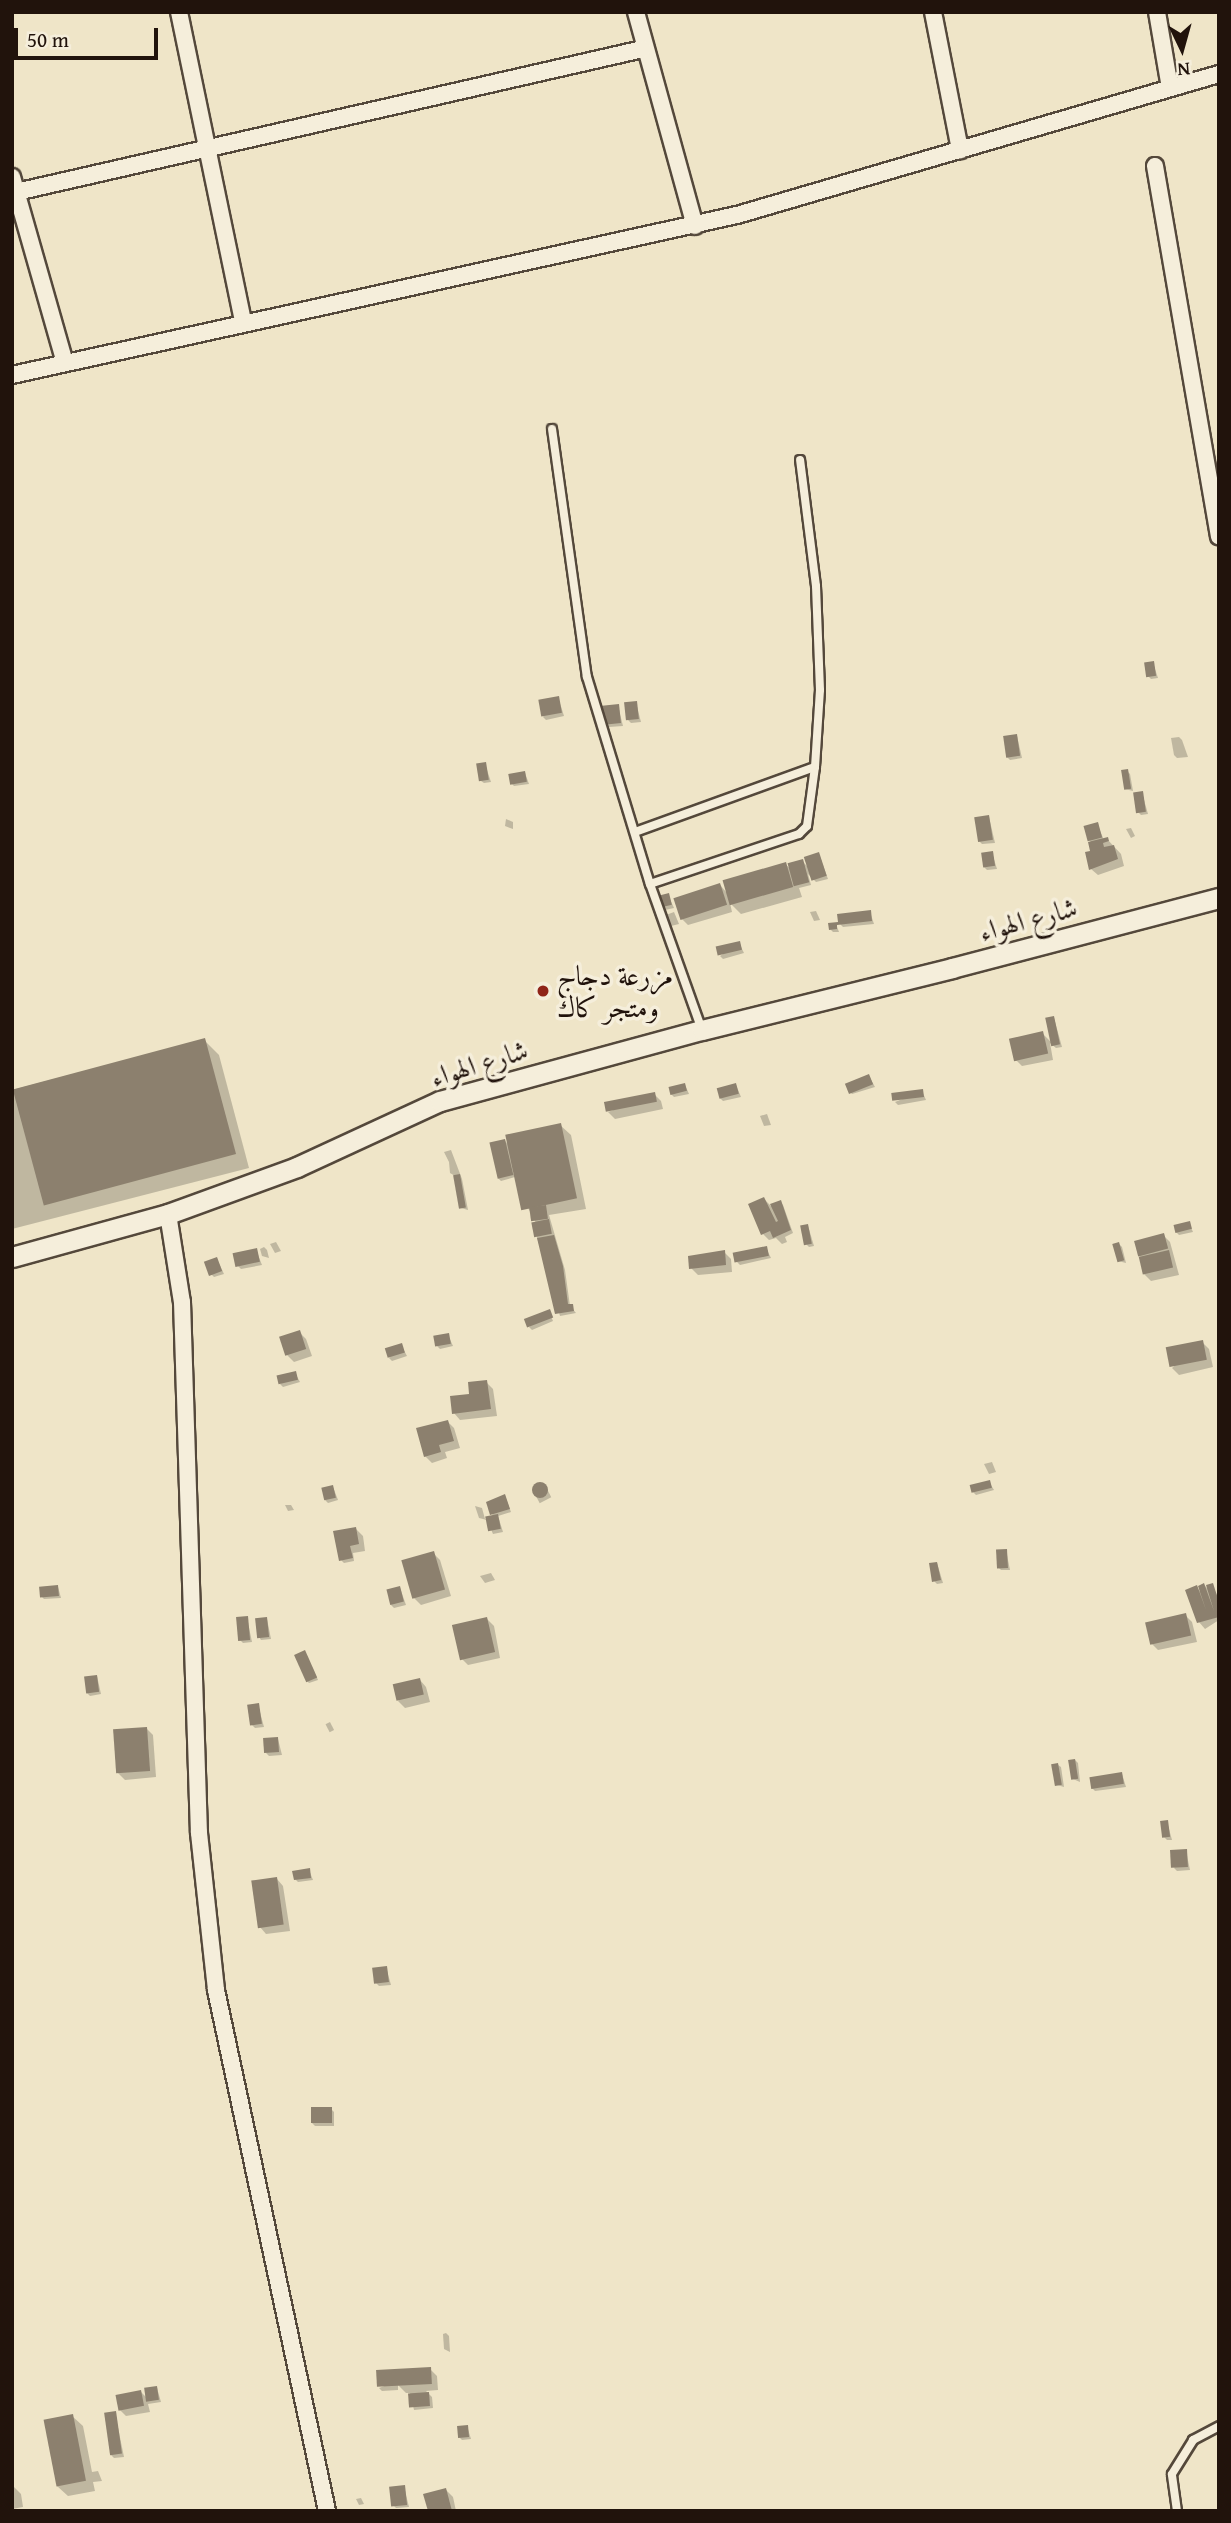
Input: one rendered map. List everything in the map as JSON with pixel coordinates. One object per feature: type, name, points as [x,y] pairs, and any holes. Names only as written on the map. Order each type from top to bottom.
[{"type":"street","points":[[178,12],[243,322]]},
{"type":"street","points":[[636,12],[643,48],[695,226]]},
{"type":"street","points":[[933,12],[960,150]]},
{"type":"street","points":[[1157,12],[1170,88]]},
{"type":"street","points":[[65,363],[14,187],[206,149],[643,48]]},
{"type":"street","points":[[12,375],[243,322],[695,226],[771,207],[1219,74]]},
{"type":"street","points":[[1155,166],[1219,537]]},
{"type":"street","name":"شارع الهواء","points":[[12,1257],[168,1214],[297,1167],[440,1101],[702,1030],[1219,898]]},
{"type":"street","points":[[168,1214],[182,1301],[199,1833],[216,1990],[327,2511]]},
{"type":"lane","points":[[552,429],[586,677],[650,884],[702,1030]]},
{"type":"lane","points":[[650,884],[799,834],[807,826],[815,767],[820,690],[816,586],[800,460]]},
{"type":"lane","points":[[635,832],[815,767]]},
{"type":"lane","points":[[1177,2511],[1172,2474],[1193,2440],[1219,2426]]},
{"type":"building","points":[[1154,661],[1156,676],[1146,677],[1144,662]]},
{"type":"building","points":[[559,696],[562,713],[541,716],[538,700]]},
{"type":"building","points":[[637,701],[639,719],[626,720],[624,702]]},
{"type":"building","points":[[619,704],[621,723],[604,725],[602,706]]},
{"type":"building","points":[[1017,734],[1020,756],[1006,758],[1003,736]]},
{"type":"building","points":[[486,762],[489,780],[479,781],[476,764]]},
{"type":"building","points":[[1128,769],[1131,789],[1124,790],[1121,770]]},
{"type":"building","points":[[525,771],[527,782],[510,785],[508,774]]},
{"type":"building","points":[[1143,791],[1146,812],[1136,813],[1133,792]]},
{"type":"building","points":[[989,815],[993,840],[978,842],[974,817]]},
{"type":"building","points":[[1098,822],[1102,837],[1088,841],[1084,826]]},
{"type":"building","points":[[1108,837],[1109,841],[1103,843],[1104,847],[1114,845],[1118,859],[1089,870],[1085,852],[1090,851],[1088,842]]},
{"type":"building","points":[[993,851],[995,866],[983,868],[981,853]]},
{"type":"building","points":[[819,852],[827,876],[812,881],[804,857]]},
{"type":"building","points":[[803,859],[809,882],[794,886],[788,863]]},
{"type":"building","points":[[786,862],[793,887],[730,905],[723,880]]},
{"type":"building","points":[[720,883],[727,905],[681,920],[673,898]]},
{"type":"building","points":[[669,893],[672,905],[660,908],[657,896]]},
{"type":"building","points":[[871,910],[872,921],[837,925],[837,929],[829,930],[828,923],[838,922],[837,914]]},
{"type":"building","points":[[740,941],[742,950],[718,955],[716,947]]},
{"type":"building","points":[[1054,1016],[1060,1044],[1051,1046],[1045,1018]]},
{"type":"building","points":[[1043,1031],[1048,1053],[1014,1061],[1009,1039]]},
{"type":"building","points":[[205,1038],[236,1154],[44,1205],[13,1090]]},
{"type":"building","points":[[869,1074],[873,1084],[849,1094],[845,1084]]},
{"type":"building","points":[[685,1083],[687,1091],[670,1095],[669,1087]]},
{"type":"building","points":[[736,1083],[739,1094],[720,1099],[717,1088]]},
{"type":"building","points":[[923,1089],[924,1097],[892,1101],[891,1093]]},
{"type":"building","points":[[655,1092],[657,1102],[606,1112],[604,1102]]},
{"type":"building","points":[[561,1123],[577,1198],[521,1210],[505,1135]]},
{"type":"building","points":[[505,1139],[513,1175],[498,1179],[489,1143]]},
{"type":"building","points":[[460,1174],[466,1207],[459,1209],[453,1175]]},
{"type":"building","points":[[764,1197],[776,1222],[778,1221],[770,1204],[781,1200],[791,1230],[773,1238],[770,1231],[761,1235],[748,1204]]},
{"type":"building","points":[[546,1205],[548,1219],[531,1221],[529,1207]]},
{"type":"building","points":[[549,1219],[552,1234],[534,1237],[531,1222]]},
{"type":"building","points":[[1190,1221],[1192,1229],[1175,1233],[1174,1225]]},
{"type":"building","points":[[808,1224],[812,1244],[804,1245],[800,1226]]},
{"type":"building","points":[[1164,1233],[1168,1248],[1138,1256],[1134,1241]]},
{"type":"building","points":[[554,1235],[563,1266],[568,1304],[573,1304],[574,1311],[555,1314],[537,1238]]},
{"type":"building","points":[[1119,1242],[1124,1260],[1118,1262],[1112,1244]]},
{"type":"building","points":[[767,1246],[769,1256],[735,1262],[733,1253]]},
{"type":"building","points":[[257,1248],[260,1262],[235,1267],[233,1253]]},
{"type":"building","points":[[725,1250],[726,1265],[689,1269],[688,1256]]},
{"type":"building","points":[[1169,1250],[1173,1268],[1143,1275],[1139,1257]]},
{"type":"building","points":[[217,1257],[222,1271],[209,1276],[204,1262]]},
{"type":"building","points":[[550,1309],[553,1317],[527,1327],[524,1319]]},
{"type":"building","points":[[300,1330],[306,1349],[285,1356],[279,1337]]},
{"type":"building","points":[[449,1333],[451,1344],[435,1347],[433,1336]]},
{"type":"building","points":[[1203,1340],[1207,1360],[1170,1367],[1166,1347]]},
{"type":"building","points":[[402,1343],[405,1353],[388,1358],[385,1348]]},
{"type":"building","points":[[296,1371],[298,1380],[279,1384],[277,1375]]},
{"type":"building","points":[[487,1380],[491,1409],[452,1414],[450,1396],[469,1394],[468,1382]]},
{"type":"building","points":[[448,1420],[454,1441],[439,1445],[441,1452],[424,1457],[416,1428]]},
{"type":"building","points":[[990,1480],[992,1488],[972,1493],[970,1485]]},
{"type":"building","points":[[537,1482],[543,1482],[548,1490],[546,1496],[537,1498],[532,1493],[532,1487]]},
{"type":"building","points":[[333,1485],[336,1498],[324,1500],[321,1488]]},
{"type":"building","points":[[505,1494],[510,1509],[490,1515],[486,1502]]},
{"type":"building","points":[[498,1514],[501,1529],[488,1531],[485,1516]]},
{"type":"building","points":[[356,1527],[359,1544],[350,1546],[353,1558],[339,1561],[333,1531]]},
{"type":"building","points":[[1007,1549],[1008,1568],[997,1569],[996,1550]]},
{"type":"building","points":[[434,1551],[445,1589],[412,1599],[401,1560]]},
{"type":"building","points":[[937,1562],[941,1580],[932,1582],[929,1563]]},
{"type":"building","points":[[1204,1583],[1214,1611],[1206,1585],[1213,1583],[1219,1602],[1219,1617],[1197,1623],[1185,1590],[1197,1585],[1206,1610],[1198,1586]]},
{"type":"building","points":[[58,1585],[59,1596],[40,1598],[39,1587]]},
{"type":"building","points":[[400,1586],[404,1602],[390,1605],[386,1589]]},
{"type":"building","points":[[1186,1613],[1191,1635],[1150,1645],[1145,1622]]},
{"type":"building","points":[[248,1616],[250,1640],[238,1641],[236,1617]]},
{"type":"building","points":[[267,1617],[269,1637],[257,1638],[255,1618]]},
{"type":"building","points":[[487,1617],[495,1652],[460,1660],[452,1625]]},
{"type":"building","points":[[305,1650],[317,1677],[306,1682],[294,1655]]},
{"type":"building","points":[[97,1675],[99,1692],[86,1693],[84,1677]]},
{"type":"building","points":[[420,1678],[424,1695],[397,1701],[393,1684]]},
{"type":"building","points":[[259,1703],[262,1724],[250,1725],[247,1705]]},
{"type":"building","points":[[147,1727],[150,1771],[116,1773],[113,1729]]},
{"type":"building","points":[[278,1737],[279,1752],[264,1753],[263,1738]]},
{"type":"building","points":[[1075,1759],[1078,1779],[1071,1780],[1068,1760]]},
{"type":"building","points":[[1058,1763],[1062,1785],[1055,1786],[1051,1764]]},
{"type":"building","points":[[1122,1772],[1124,1784],[1091,1789],[1089,1777]]},
{"type":"building","points":[[1168,1820],[1170,1837],[1162,1838],[1160,1821]]},
{"type":"building","points":[[1187,1849],[1188,1867],[1171,1868],[1170,1850]]},
{"type":"building","points":[[310,1868],[311,1878],[294,1880],[292,1871]]},
{"type":"building","points":[[277,1877],[284,1925],[258,1928],[251,1881]]},
{"type":"building","points":[[387,1966],[389,1982],[374,1984],[372,1968]]},
{"type":"building","points":[[311,2107],[332,2107],[332,2123],[311,2123]]},
{"type":"building","points":[[431,2367],[432,2384],[377,2387],[376,2370]]},
{"type":"building","points":[[157,2386],[159,2400],[146,2402],[144,2388]]},
{"type":"building","points":[[141,2390],[144,2406],[119,2411],[115,2395]]},
{"type":"building","points":[[429,2392],[430,2406],[409,2407],[408,2393]]},
{"type":"building","points":[[116,2411],[122,2454],[110,2455],[104,2413]]},
{"type":"building","points":[[73,2414],[86,2481],[57,2486],[44,2420]]},
{"type":"building","points":[[468,2425],[469,2437],[458,2438],[457,2426]]},
{"type":"building","points":[[405,2485],[407,2505],[391,2507],[389,2487]]},
{"type":"building","points":[[446,2488],[452,2511],[428,2511],[423,2494]]},
{"type":"place","name":"مزرعة دجاج ومتجر كاك","points":[[543,991]]}]
